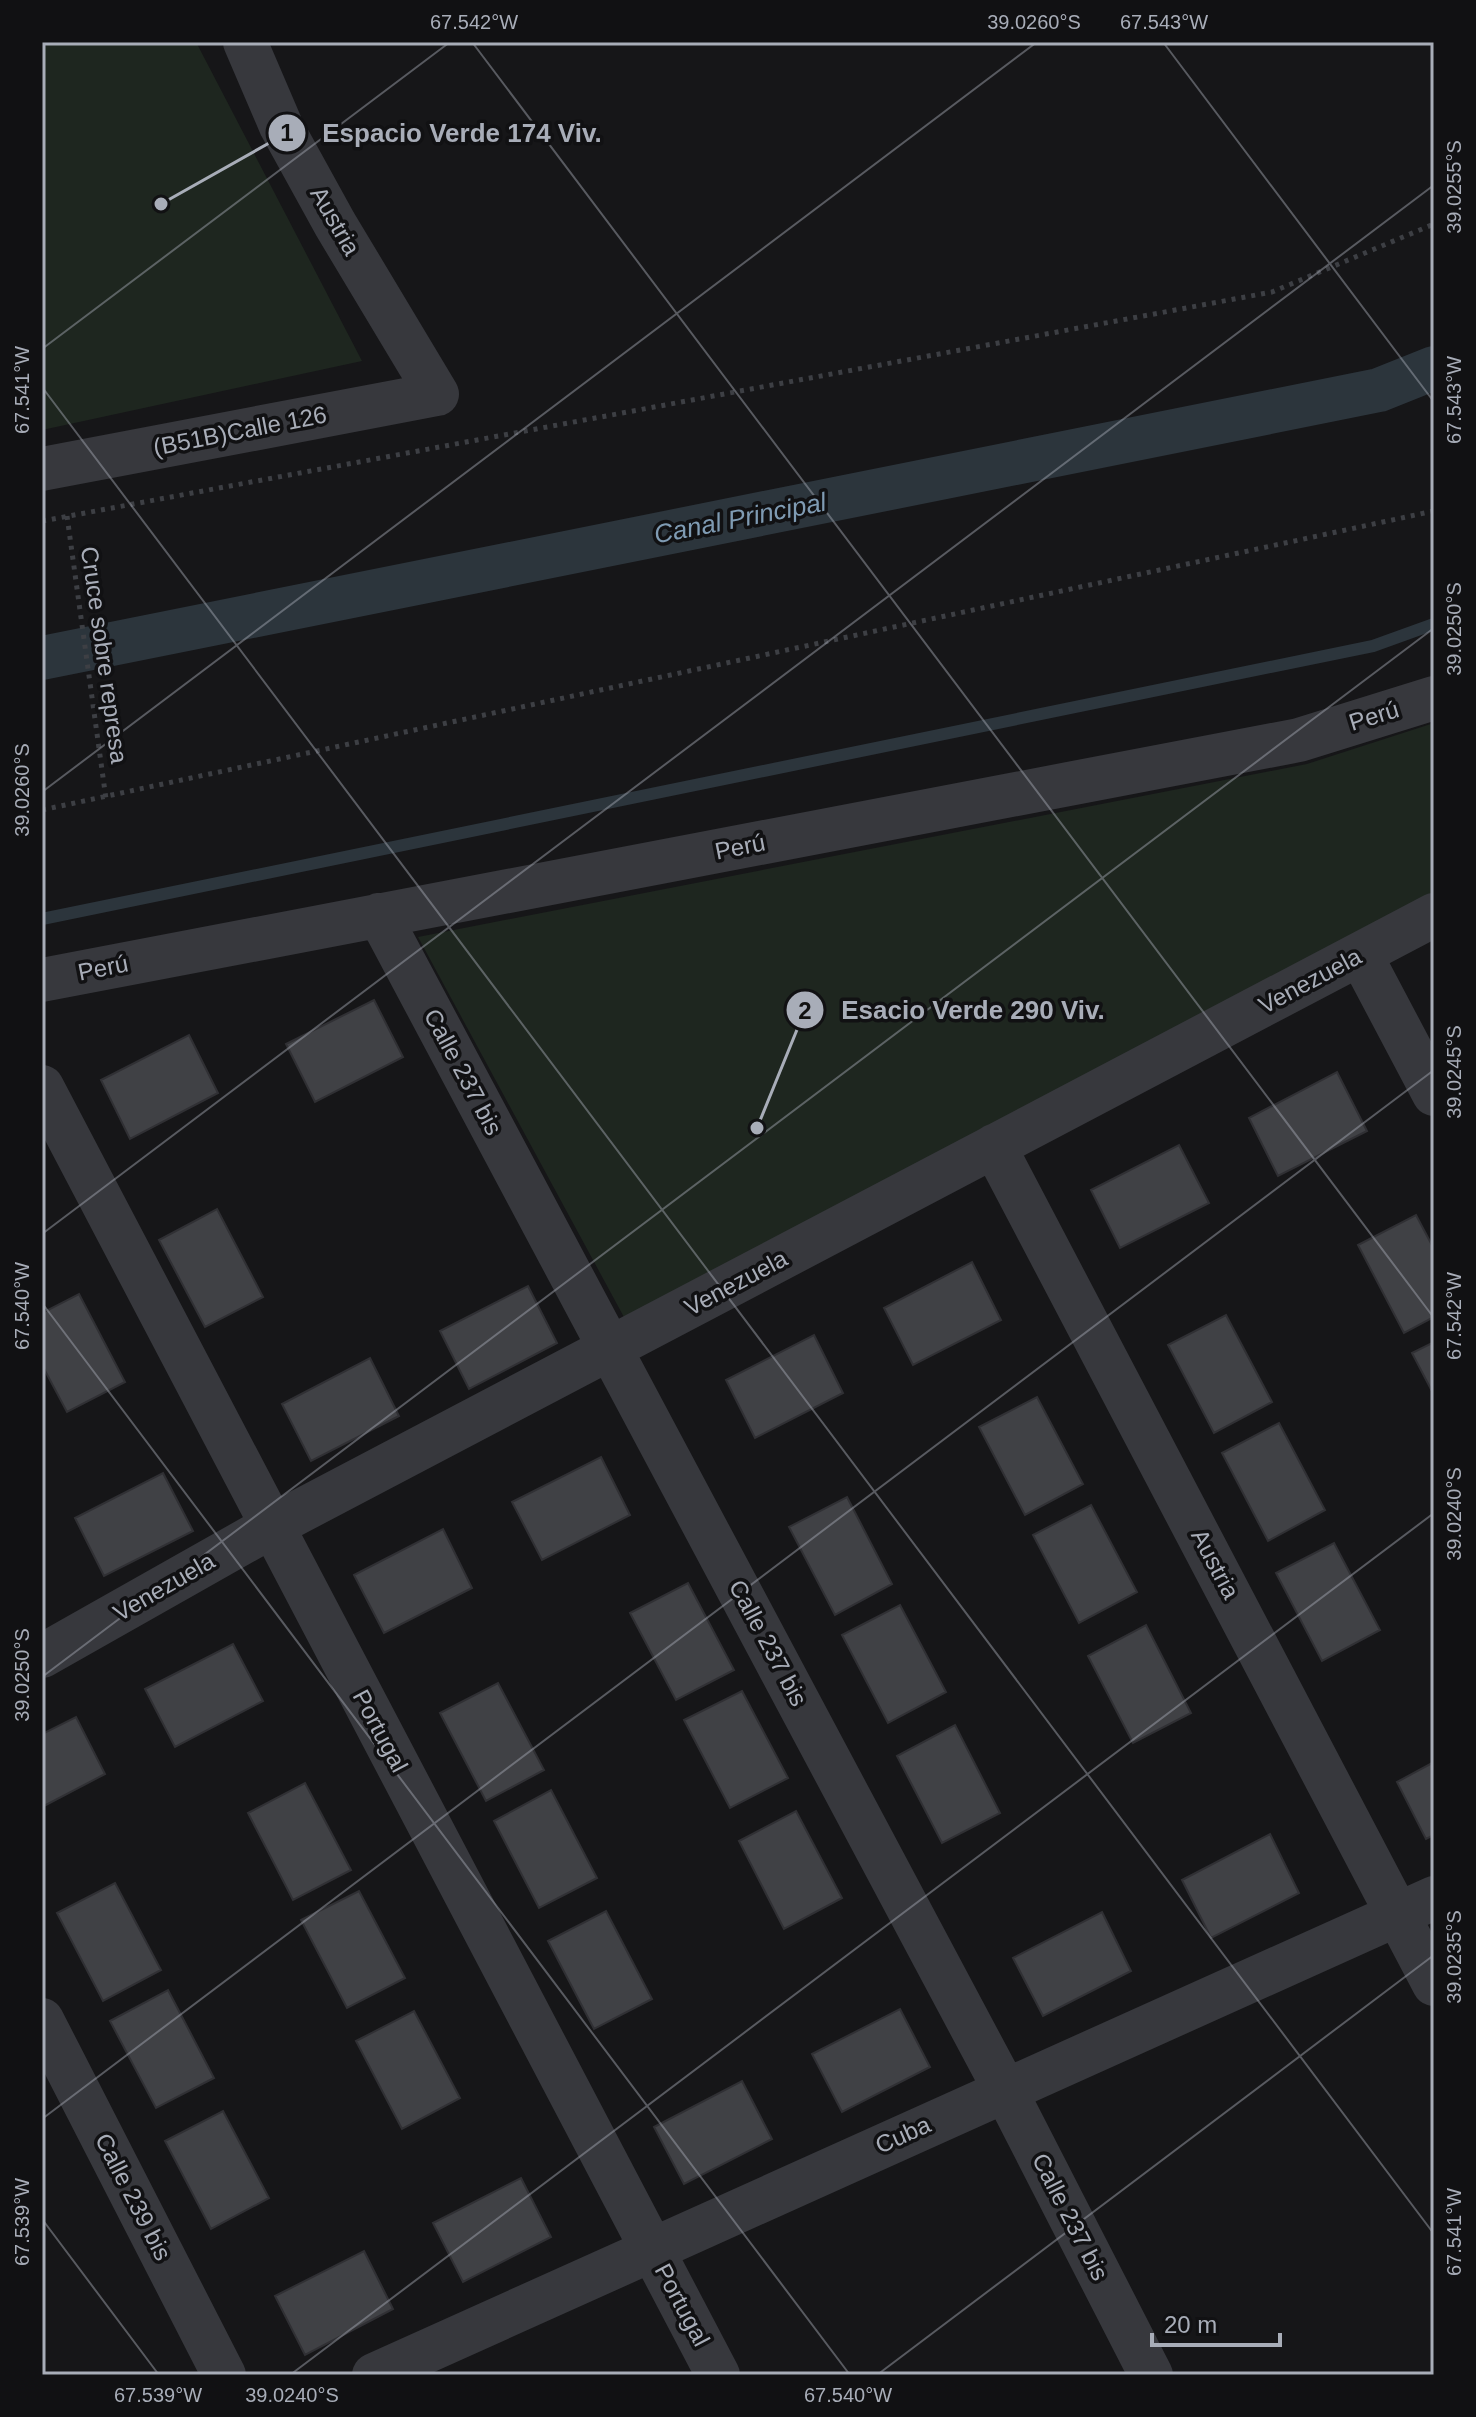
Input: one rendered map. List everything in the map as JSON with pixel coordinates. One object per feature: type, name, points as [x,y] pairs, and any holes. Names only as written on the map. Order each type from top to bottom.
[{"type":"street","name":"Austria","points":[[245,42],[295,150],[335,224],[437,394]]},
{"type":"street","name":"(B51B)Calle 126","points":[[42,469],[437,394]]},
{"type":"street","name":"Perú","points":[[42,980],[1299,740],[1434,698]]},
{"type":"street","name":"Calle 237 bis","points":[[379,915],[1005,2090],[1151,2375]]},
{"type":"street","name":"Venezuela","points":[[42,1656],[272,1526],[1434,915]]},
{"type":"street","points":[[1360,954],[1434,1094]]},
{"type":"street","name":"Portugal","points":[[42,1087],[718,2375]]},
{"type":"street","name":"Austria","points":[[994,1146],[1417,1905],[1434,1984]]},
{"type":"street","name":"Cuba","points":[[374,2375],[1417,1905]]},
{"type":"street","name":"Calle 239 bis","points":[[42,2020],[224,2375]]},
{"type":"path","points":[[42,521],[1272,292],[1434,224]]},
{"type":"path","points":[[42,810],[106,799],[1434,511]]},
{"type":"path","name":"Cruce sobre represa","points":[[67,516],[106,799]]},
{"type":"shaded area","points":[[53,42],[196,42],[362,361],[42,430],[42,48]]},
{"type":"shaded area","points":[[1434,723],[1434,897],[625,1319],[418,937],[1307,764]]},
{"type":"building","points":[[374,1000],[403,1057],[315,1102],[286,1044]]},
{"type":"building","points":[[189,1035],[218,1093],[130,1139],[101,1080]]},
{"type":"building","points":[[1337,1072],[1367,1131],[1278,1176],[1249,1118]]},
{"type":"building","points":[[1179,1145],[1209,1203],[1120,1248],[1091,1190]]},
{"type":"building","points":[[217,1209],[263,1297],[205,1327],[159,1240]]},
{"type":"building","points":[[1416,1215],[1434,1249],[1434,1317],[1404,1333],[1358,1245]]},
{"type":"building","points":[[972,1262],[1001,1320],[913,1365],[884,1308]]},
{"type":"building","points":[[528,1286],[557,1343],[469,1389],[440,1331]]},
{"type":"building","points":[[79,1294],[125,1382],[67,1412],[42,1365],[42,1313]]},
{"type":"building","points":[[1226,1315],[1272,1402],[1214,1433],[1168,1345]]},
{"type":"building","points":[[814,1335],[843,1393],[755,1438],[726,1380]]},
{"type":"building","points":[[1434,1342],[1434,1395],[1412,1353]]},
{"type":"building","points":[[370,1358],[399,1416],[311,1461],[282,1404]]},
{"type":"building","points":[[1037,1397],[1083,1484],[1025,1515],[979,1427]]},
{"type":"building","points":[[1279,1423],[1325,1510],[1268,1541],[1222,1453]]},
{"type":"building","points":[[601,1457],[630,1515],[542,1560],[512,1502]]},
{"type":"building","points":[[163,1473],[193,1531],[104,1576],[75,1518]]},
{"type":"building","points":[[847,1497],[892,1584],[835,1615],[789,1527]]},
{"type":"building","points":[[1091,1505],[1137,1592],[1079,1623],[1033,1535]]},
{"type":"building","points":[[443,1529],[472,1588],[384,1633],[354,1575]]},
{"type":"building","points":[[1334,1543],[1380,1630],[1322,1661],[1276,1573]]},
{"type":"building","points":[[688,1583],[734,1670],[676,1700],[630,1613]]},
{"type":"building","points":[[900,1605],[946,1692],[888,1723],[842,1635]]},
{"type":"building","points":[[1146,1625],[1191,1713],[1133,1743],[1088,1656]]},
{"type":"building","points":[[233,1644],[263,1701],[175,1747],[145,1689]]},
{"type":"building","points":[[498,1683],[544,1770],[486,1801],[440,1713]]},
{"type":"building","points":[[742,1691],[788,1778],[730,1808],[684,1720]]},
{"type":"building","points":[[76,1717],[105,1774],[42,1807],[42,1734]]},
{"type":"building","points":[[955,1725],[1000,1813],[942,1843],[897,1756]]},
{"type":"building","points":[[1434,1762],[1434,1835],[1426,1839],[1397,1782]]},
{"type":"building","points":[[305,1783],[351,1870],[293,1900],[248,1813]]},
{"type":"building","points":[[551,1790],[597,1878],[539,1908],[494,1821]]},
{"type":"building","points":[[796,1811],[842,1898],[784,1929],[739,1841]]},
{"type":"building","points":[[1270,1834],[1299,1893],[1211,1938],[1182,1880]]},
{"type":"building","points":[[115,1883],[161,1970],[103,2001],[57,1913]]},
{"type":"building","points":[[359,1891],[405,1978],[347,2008],[301,1920]]},
{"type":"building","points":[[606,1911],[652,1999],[594,2029],[548,1941]]},
{"type":"building","points":[[1102,1912],[1131,1971],[1043,2016],[1013,1958]]},
{"type":"building","points":[[168,1990],[214,2078],[156,2108],[110,2021]]},
{"type":"building","points":[[900,2009],[930,2067],[842,2112],[812,2054]]},
{"type":"building","points":[[414,2011],[460,2098],[402,2129],[356,2041]]},
{"type":"building","points":[[742,2081],[772,2139],[684,2184],[654,2127]]},
{"type":"building","points":[[223,2111],[269,2198],[211,2229],[165,2141]]},
{"type":"building","points":[[521,2178],[551,2237],[463,2282],[433,2223]]},
{"type":"building","points":[[364,2251],[393,2309],[305,2355],[275,2296]]},
{"type":"waterway","name":"Canal Principal","points":[[42,658],[1379,390],[1434,368]]},
{"type":"waterway","points":[[42,919],[1373,646],[1434,624]]},
{"type":"place","name":"Espacio Verde 174 Viv.","points":[[161,204]]},
{"type":"place","name":"Esacio Verde 290 Viv.","points":[[757,1128]]}]
